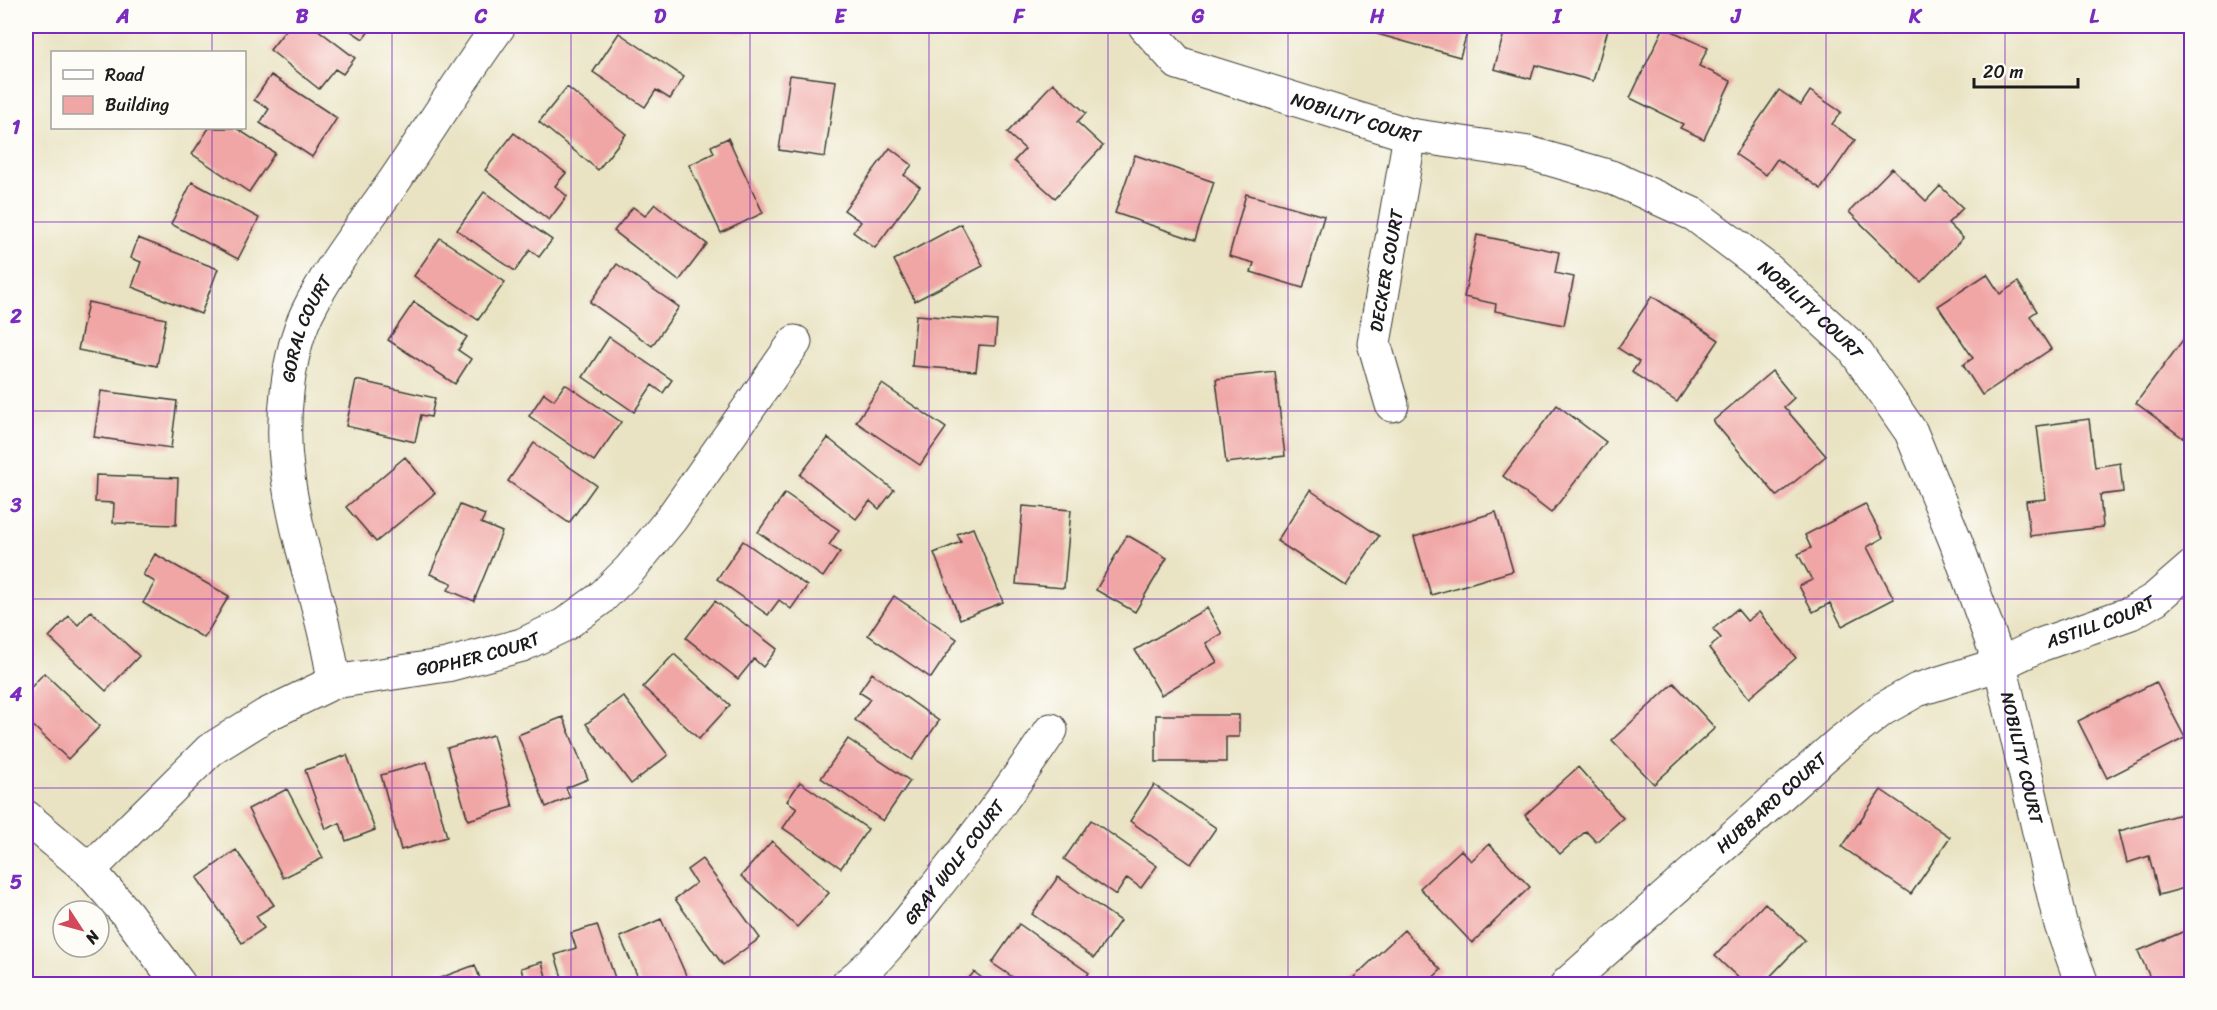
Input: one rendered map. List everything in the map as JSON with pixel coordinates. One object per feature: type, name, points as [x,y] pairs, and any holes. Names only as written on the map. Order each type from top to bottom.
[{"type":"street","name":"GORAL COURT","points":[[334,682],[328,641],[293,509],[286,468],[285,421],[289,381],[298,336],[307,313],[333,269],[499,26]]},
{"type":"street","name":"NOBILITY COURT","points":[[1145,26],[1178,63],[1410,135],[1529,153],[1611,177],[1695,215],[1768,270],[1853,348],[1911,432],[1956,542],[2000,664],[2060,922],[2082,984]]},
{"type":"street","name":"DECKER COURT","points":[[1392,405],[1374,343],[1410,135]]},
{"type":"street","name":"GOPHER COURT","points":[[89,870],[210,750],[266,715],[334,682],[447,665],[522,645],[573,618],[600,599],[630,569],[671,519],[795,342]]},
{"type":"street","name":"ASTILL COURT","points":[[2000,664],[2040,645],[2131,613],[2156,599],[2192,567]]},
{"type":"street","name":"HUBBARD COURT","points":[[1567,984],[1839,743],[1883,709],[1928,686],[2000,664]]},
{"type":"street","name":"GRAY WOLF COURT","points":[[848,984],[886,947],[954,864],[1013,786],[1051,730]]},
{"type":"street","points":[[26,817],[89,870],[127,914],[179,984]]},
{"type":"building","points":[[289,26],[313,26],[355,58],[343,74],[335,69],[319,89],[270,50]]},
{"type":"building","points":[[343,26],[373,26],[363,39]]},
{"type":"building","points":[[689,26],[743,26],[742,33]]},
{"type":"building","points":[[1379,26],[1469,26],[1460,57],[1377,34]]},
{"type":"building","points":[[1506,26],[1609,26],[1593,81],[1535,65],[1531,79],[1494,69]]},
{"type":"building","points":[[1664,27],[1708,48],[1699,66],[1731,81],[1704,139],[1680,128],[1683,124],[1630,98]]},
{"type":"building","points":[[619,33],[684,77],[670,99],[656,90],[645,107],[593,72]]},
{"type":"building","points":[[271,75],[337,118],[312,157],[260,123],[269,109],[254,100]]},
{"type":"building","points":[[790,75],[836,81],[825,157],[779,150]]},
{"type":"building","points":[[1053,83],[1086,113],[1077,122],[1103,146],[1055,198],[1014,161],[1025,149],[1007,133]]},
{"type":"building","points":[[567,87],[626,134],[598,170],[539,122]]},
{"type":"building","points":[[1779,90],[1801,105],[1810,91],[1841,112],[1832,124],[1855,140],[1821,189],[1777,159],[1766,175],[1735,154]]},
{"type":"building","points":[[208,129],[238,129],[275,153],[249,192],[192,154]]},
{"type":"building","points":[[514,133],[566,173],[555,186],[567,196],[549,220],[485,170]]},
{"type":"building","points":[[728,138],[763,213],[721,233],[689,165],[714,153],[711,146]]},
{"type":"building","points":[[890,148],[912,165],[904,175],[920,187],[875,248],[853,232],[861,222],[844,210]]},
{"type":"building","points":[[1135,155],[1214,182],[1195,240],[1115,213]]},
{"type":"building","points":[[1892,168],[1926,201],[1940,186],[1963,208],[1948,223],[1963,238],[1921,282],[1849,212]]},
{"type":"building","points":[[192,182],[259,218],[238,259],[171,224]]},
{"type":"building","points":[[484,192],[552,240],[539,257],[530,250],[515,271],[457,230]]},
{"type":"building","points":[[1246,194],[1324,216],[1303,288],[1251,272],[1254,263],[1229,256]]},
{"type":"building","points":[[655,204],[707,244],[679,281],[614,231],[633,207],[645,216]]},
{"type":"building","points":[[961,224],[983,266],[915,301],[894,260]]},
{"type":"building","points":[[1477,235],[1559,252],[1555,273],[1574,277],[1564,325],[1495,311],[1496,304],[1464,297]]},
{"type":"building","points":[[138,238],[218,269],[201,314],[132,287],[141,262],[131,258]]},
{"type":"building","points":[[440,238],[505,282],[478,320],[414,276]]},
{"type":"building","points":[[617,264],[679,307],[652,346],[590,302]]},
{"type":"building","points":[[1987,274],[2000,294],[2018,282],[2037,311],[2030,316],[2051,349],[1982,395],[1963,365],[1973,358],[1938,306]]},
{"type":"building","points":[[1652,296],[1719,340],[1677,402],[1632,372],[1639,362],[1618,348]]},
{"type":"building","points":[[88,302],[166,319],[157,366],[78,350]]},
{"type":"building","points":[[414,302],[467,337],[458,350],[471,359],[455,384],[388,340]]},
{"type":"building","points":[[916,315],[997,321],[995,346],[979,345],[976,371],[912,366]]},
{"type":"building","points":[[2188,333],[2192,336],[2192,426],[2183,438],[2136,403]]},
{"type":"building","points":[[609,337],[672,380],[663,393],[652,385],[634,412],[583,377]]},
{"type":"building","points":[[1772,371],[1794,398],[1784,407],[1826,456],[1777,496],[1713,421]]},
{"type":"building","points":[[1275,372],[1285,456],[1226,463],[1216,379]]},
{"type":"building","points":[[356,380],[435,398],[431,417],[421,415],[415,442],[346,426]]},
{"type":"building","points":[[565,384],[621,422],[594,461],[529,416],[544,393],[554,400]]},
{"type":"building","points":[[882,384],[946,428],[920,465],[856,422]]},
{"type":"building","points":[[101,391],[177,401],[171,448],[94,437]]},
{"type":"building","points":[[1557,405],[1606,442],[1551,513],[1503,476]]},
{"type":"building","points":[[2089,419],[2095,467],[2120,463],[2123,492],[2100,495],[2103,527],[2030,536],[2026,501],[2046,499],[2037,426]]},
{"type":"building","points":[[828,438],[894,490],[879,509],[870,501],[856,519],[800,475]]},
{"type":"building","points":[[534,443],[596,485],[569,523],[508,481]]},
{"type":"building","points":[[405,457],[435,493],[376,542],[346,507]]},
{"type":"building","points":[[96,475],[178,478],[176,525],[113,523],[114,503],[95,502]]},
{"type":"building","points":[[1310,490],[1379,536],[1346,586],[1277,541]]},
{"type":"building","points":[[785,493],[839,530],[829,545],[840,552],[823,577],[758,532]]},
{"type":"building","points":[[1865,504],[1883,538],[1867,547],[1894,599],[1842,626],[1830,603],[1813,612],[1799,586],[1812,580],[1798,554],[1811,548],[1805,535]]},
{"type":"building","points":[[460,505],[485,515],[481,523],[502,532],[474,601],[448,590],[452,583],[430,574]]},
{"type":"building","points":[[1023,506],[1071,510],[1064,588],[1016,584]]},
{"type":"building","points":[[1496,512],[1513,571],[1431,595],[1414,537]]},
{"type":"building","points":[[973,528],[1003,602],[960,619],[934,553],[961,542],[957,534]]},
{"type":"building","points":[[1127,535],[1167,558],[1135,612],[1096,590]]},
{"type":"building","points":[[743,541],[807,586],[791,609],[779,600],[768,615],[717,579]]},
{"type":"building","points":[[155,554],[229,596],[204,638],[143,603],[155,582],[143,575]]},
{"type":"building","points":[[894,596],[957,639],[931,678],[868,635]]},
{"type":"building","points":[[715,601],[777,649],[763,667],[754,659],[738,679],[686,638]]},
{"type":"building","points":[[1207,608],[1222,634],[1206,643],[1217,662],[1161,695],[1135,650]]},
{"type":"building","points":[[1737,609],[1747,621],[1759,612],[1796,658],[1749,698],[1709,648],[1721,638],[1713,629]]},
{"type":"building","points":[[91,611],[139,656],[106,691],[49,637],[69,616],[78,625]]},
{"type":"building","points":[[674,654],[730,705],[699,739],[643,687]]},
{"type":"building","points":[[44,673],[100,726],[68,759],[26,719],[26,693]]},
{"type":"building","points":[[872,673],[939,721],[912,760],[855,720],[870,699],[859,692]]},
{"type":"building","points":[[2156,682],[2185,738],[2107,778],[2078,721]]},
{"type":"building","points":[[1674,683],[1715,728],[1654,784],[1612,740]]},
{"type":"building","points":[[623,696],[668,755],[631,784],[586,724]]},
{"type":"building","points":[[1156,715],[1239,715],[1239,737],[1226,737],[1226,762],[1156,762]]},
{"type":"building","points":[[563,717],[588,779],[566,788],[570,797],[546,807],[518,735]]},
{"type":"building","points":[[493,735],[513,807],[468,820],[447,748]]},
{"type":"building","points":[[848,739],[910,781],[883,821],[821,778]]},
{"type":"building","points":[[347,755],[375,830],[346,841],[340,823],[326,829],[305,770]]},
{"type":"building","points":[[427,762],[447,837],[401,850],[381,775]]},
{"type":"building","points":[[1578,767],[1623,818],[1596,842],[1586,831],[1560,854],[1525,815]]},
{"type":"building","points":[[800,782],[868,829],[841,868],[783,828],[797,808],[787,801]]},
{"type":"building","points":[[1154,785],[1216,828],[1191,864],[1130,821]]},
{"type":"building","points":[[287,789],[323,858],[283,878],[248,809]]},
{"type":"building","points":[[1881,790],[1950,837],[1911,894],[1842,847]]},
{"type":"building","points":[[2192,811],[2192,886],[2159,895],[2149,856],[2127,863],[2119,831]]},
{"type":"building","points":[[1091,820],[1157,866],[1141,888],[1127,878],[1116,895],[1064,859]]},
{"type":"building","points":[[772,841],[829,893],[797,927],[741,876]]},
{"type":"building","points":[[1489,844],[1530,887],[1472,943],[1420,888],[1461,850],[1471,861]]},
{"type":"building","points":[[236,850],[274,905],[256,916],[264,928],[242,943],[197,878]]},
{"type":"building","points":[[702,859],[760,938],[723,965],[675,899],[696,883],[687,870]]},
{"type":"building","points":[[1058,877],[1120,921],[1094,958],[1032,914]]},
{"type":"building","points":[[1765,903],[1805,940],[1763,984],[1745,984],[1715,956]]},
{"type":"building","points":[[661,919],[690,984],[641,984],[620,937]]},
{"type":"building","points":[[1019,924],[1089,973],[1081,984],[1023,984],[992,963]]},
{"type":"building","points":[[597,925],[617,984],[564,984],[555,955],[576,948],[571,933]]},
{"type":"building","points":[[2192,928],[2192,984],[2167,984],[2164,979],[2153,984],[2138,951]]},
{"type":"building","points":[[1404,930],[1441,970],[1426,984],[1354,984],[1350,981]]},
{"type":"building","points":[[542,962],[548,984],[510,984],[524,980],[521,968]]},
{"type":"building","points":[[475,965],[482,984],[433,984],[432,981]]},
{"type":"building","points":[[974,972],[990,984],[964,984]]}]
